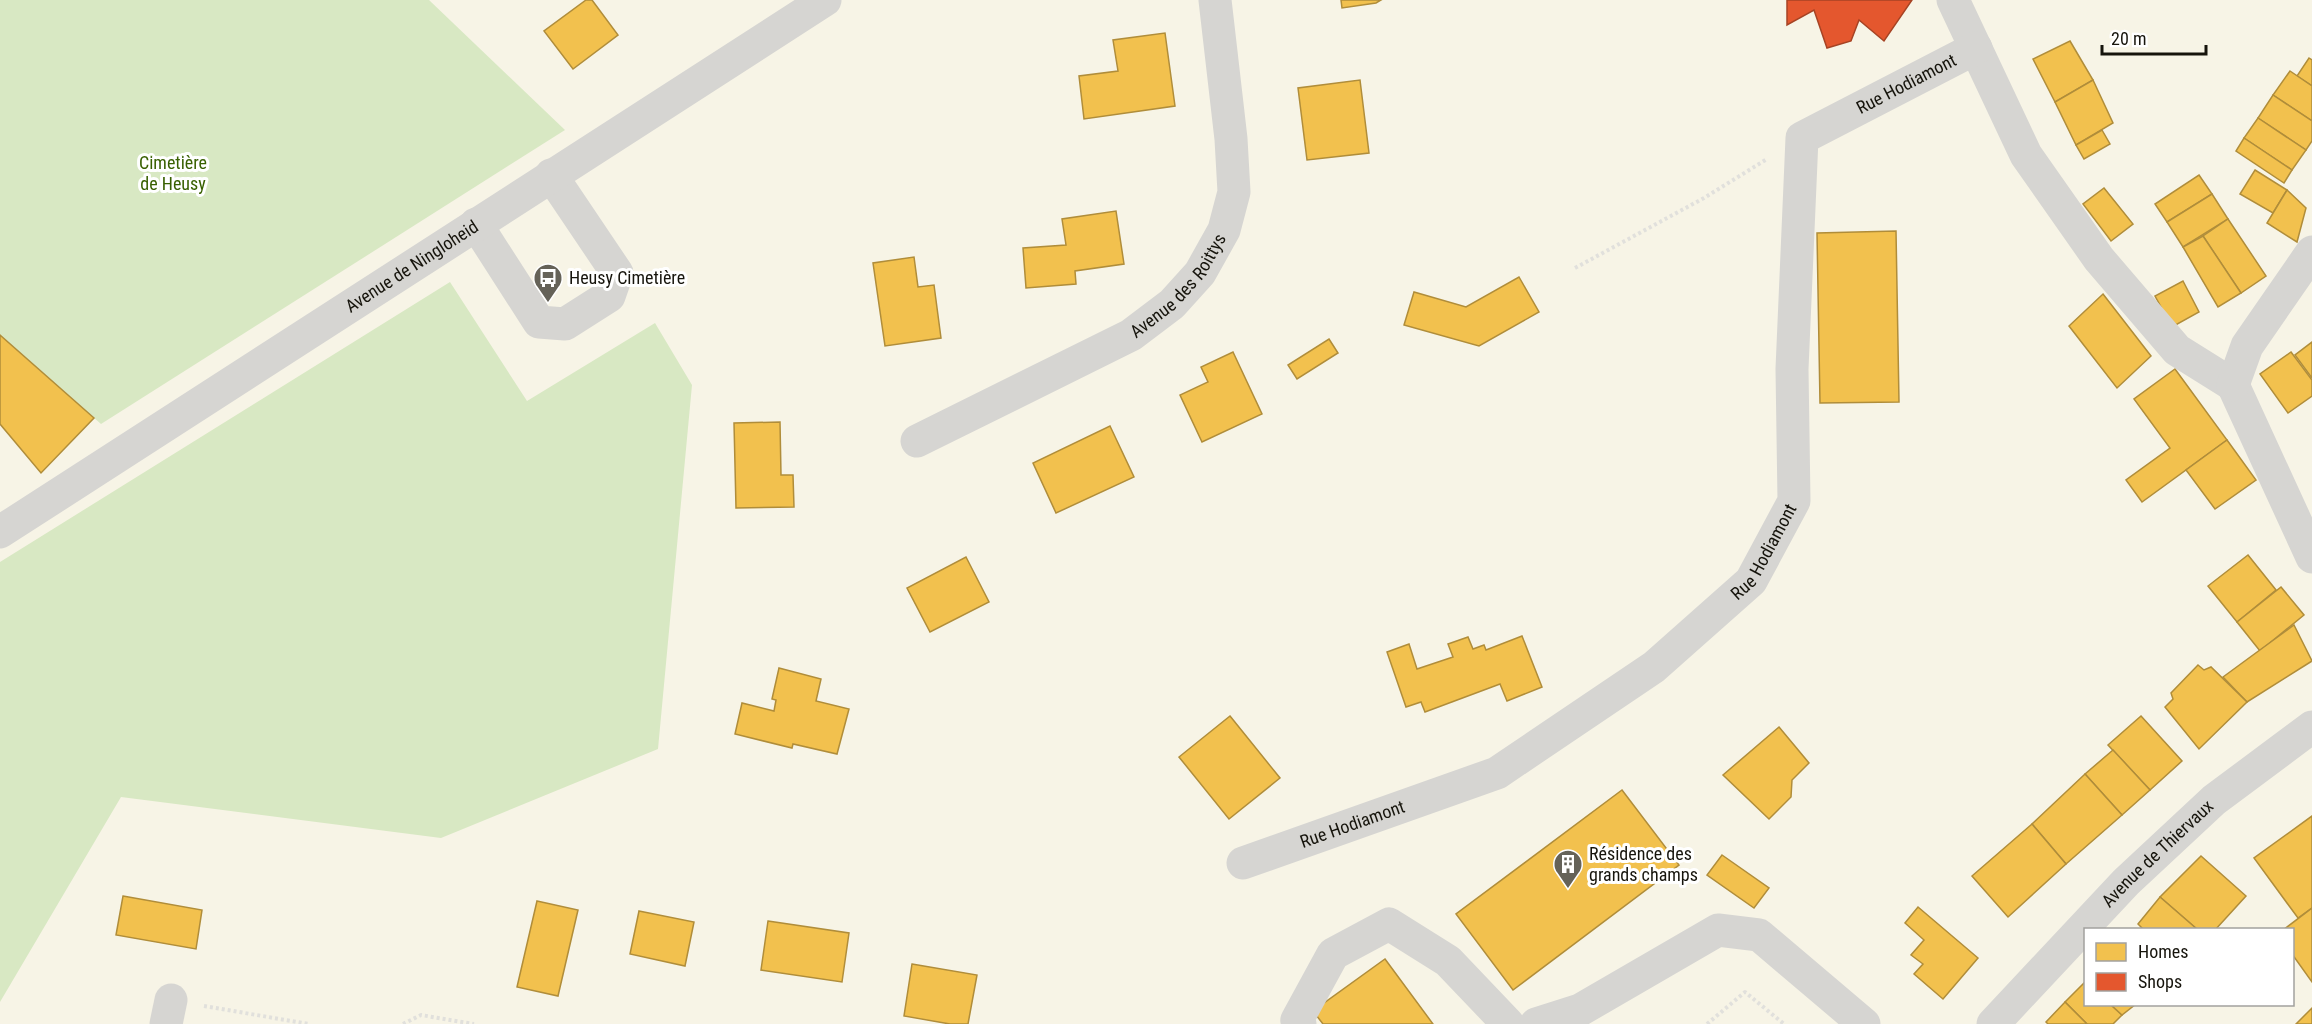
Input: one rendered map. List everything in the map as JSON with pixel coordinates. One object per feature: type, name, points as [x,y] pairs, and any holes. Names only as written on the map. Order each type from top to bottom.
[{"type":"street","name":"Avenue de Ningloheid","points":[[0,532],[825,0]]},
{"type":"street","name":"Avenue des Roittys","points":[[917,441],[1131,335],[1172,304],[1200,273],[1224,230],[1234,192],[1231,139],[1215,0]]},
{"type":"street","name":"Rue Hodiamont","points":[[1953,0],[2026,155],[2099,259],[2177,350],[2233,385]]},
{"type":"street","name":"Rue Hodiamont","points":[[1243,864],[1497,773],[1654,667],[1750,581],[1794,501],[1792,369],[1802,138],[1976,48]]},
{"type":"street","points":[[476,224],[539,322],[565,324],[609,296],[617,273],[551,175]]},
{"type":"street","points":[[2308,538],[2233,385],[2247,346],[2312,252]]},
{"type":"street","name":"Avenue de Thiervaux","points":[[1994,1024],[2126,882],[2174,837],[2214,800],[2312,727]]},
{"type":"street","points":[[1300,1024],[1298,1020],[1334,954],[1389,924],[1448,961],[1508,1024]]},
{"type":"street","points":[[1536,1024],[1580,1010],[1718,930],[1759,935],[1864,1024]]},
{"type":"path","points":[[1575,268],[1704,198],[1802,138]]},
{"type":"path","points":[[1707,1024],[1745,992],[1784,1024]]},
{"type":"path","points":[[169,1012],[309,1024]]},
{"type":"path","points":[[404,1024],[421,1015],[474,1024]]},
{"type":"green space","name":"Cimetière de Heusy","points":[[0,0],[429,0],[565,130],[101,424],[0,335]]},
{"type":"green space","points":[[450,282],[527,401],[655,323],[692,385],[658,749],[441,838],[121,797],[0,1002],[0,562]]},
{"type":"building: Homes","points":[[586,0],[592,0],[618,35],[573,69],[544,31]]},
{"type":"building: Homes","points":[[1341,0],[1381,0],[1376,3],[1342,8]]},
{"type":"building: Homes","points":[[1165,33],[1175,106],[1084,119],[1079,76],[1118,71],[1113,40]]},
{"type":"building: Homes","points":[[2070,41],[2093,80],[2055,102],[2033,59]]},
{"type":"building: Homes","points":[[2309,58],[2312,60],[2312,86],[2297,76]]},
{"type":"building: Homes","points":[[2290,71],[2312,86],[2312,121],[2273,95]]},
{"type":"building: Homes","points":[[1360,80],[1369,153],[1307,160],[1298,88]]},
{"type":"building: Homes","points":[[2093,80],[2113,123],[2076,145],[2055,102]]},
{"type":"building: Homes","points":[[2273,95],[2312,121],[2312,141],[2306,150],[2258,118]]},
{"type":"building: Homes","points":[[2258,118],[2306,150],[2292,170],[2244,138]]},
{"type":"building: Homes","points":[[2102,130],[2110,144],[2084,159],[2076,145]]},
{"type":"building: Homes","points":[[2244,138],[2292,170],[2284,183],[2236,151]]},
{"type":"building: Homes","points":[[2255,170],[2287,190],[2273,213],[2240,194]]},
{"type":"building: Homes","points":[[2199,175],[2212,194],[2167,222],[2155,204]]},
{"type":"building: Homes","points":[[2104,188],[2133,224],[2111,241],[2083,204]]},
{"type":"building: Homes","points":[[2287,190],[2306,208],[2297,242],[2267,223]]},
{"type":"building: Homes","points":[[2212,194],[2228,219],[2183,247],[2167,222]]},
{"type":"building: Homes","points":[[1116,211],[1124,264],[1075,271],[1076,284],[1026,288],[1023,248],[1066,245],[1062,219]]},
{"type":"building: Homes","points":[[2228,219],[2266,276],[2241,293],[2203,236]]},
{"type":"building: Homes","points":[[1896,231],[1899,402],[1820,403],[1817,233]]},
{"type":"building: Homes","points":[[2203,236],[2241,293],[2218,307],[2183,247]]},
{"type":"building: Homes","points":[[914,257],[918,287],[934,285],[941,338],[885,346],[873,263]]},
{"type":"building: Homes","points":[[1519,277],[1539,312],[1479,346],[1404,325],[1414,292],[1466,307]]},
{"type":"building: Homes","points":[[2183,281],[2199,312],[2172,327],[2155,296]]},
{"type":"building: Homes","points":[[2103,294],[2151,356],[2117,388],[2069,326]]},
{"type":"building: Homes","points":[[0,335],[94,418],[41,473],[0,424]]},
{"type":"building: Homes","points":[[1329,339],[1338,353],[1297,379],[1288,365]]},
{"type":"building: Homes","points":[[2312,342],[2312,378],[2295,355]]},
{"type":"building: Homes","points":[[1233,352],[1262,414],[1202,442],[1180,395],[1208,382],[1201,367]]},
{"type":"building: Homes","points":[[2291,352],[2312,380],[2312,396],[2288,413],[2260,374]]},
{"type":"building: Homes","points":[[2175,369],[2227,440],[2142,502],[2126,480],[2170,448],[2134,399]]},
{"type":"building: Homes","points":[[780,422],[781,475],[793,475],[794,507],[736,508],[734,423]]},
{"type":"building: Homes","points":[[1110,426],[1134,477],[1056,513],[1033,463]]},
{"type":"building: Homes","points":[[2227,440],[2256,480],[2215,509],[2186,470]]},
{"type":"building: Homes","points":[[2248,555],[2276,590],[2237,622],[2208,586]]},
{"type":"building: Homes","points":[[966,557],[989,602],[930,632],[907,588]]},
{"type":"building: Homes","points":[[2281,587],[2304,615],[2260,651],[2237,622]]},
{"type":"building: Homes","points":[[2294,625],[2312,661],[2247,702],[2223,677]]},
{"type":"building: Homes","points":[[1522,636],[1542,687],[1507,701],[1500,684],[1425,712],[1421,702],[1406,707],[1387,652],[1409,644],[1417,669],[1453,657],[1448,644],[1468,637],[1473,649],[1484,645],[1486,650]]},
{"type":"building: Homes","points":[[2198,665],[2204,670],[2211,667],[2247,702],[2199,749],[2165,707],[2173,699],[2171,693]]},
{"type":"building: Homes","points":[[779,668],[821,679],[816,701],[849,709],[837,754],[793,744],[792,748],[735,734],[742,703],[774,711],[776,700],[772,699]]},
{"type":"building: Homes","points":[[1230,716],[1280,778],[1229,819],[1179,757]]},
{"type":"building: Homes","points":[[2141,716],[2182,761],[2150,790],[2108,745]]},
{"type":"building: Homes","points":[[1779,727],[1809,763],[1792,780],[1791,797],[1769,819],[1723,775]]},
{"type":"building: Homes","points":[[2113,750],[2150,790],[2122,815],[2085,774]]},
{"type":"building: Homes","points":[[2085,774],[2122,815],[2066,864],[2032,824]]},
{"type":"building: Homes","name":"Résidence des grands champs","points":[[1622,790],[1679,865],[1513,990],[1456,914]]},
{"type":"building: Homes","points":[[2312,816],[2312,908],[2298,918],[2254,858]]},
{"type":"building: Homes","points":[[2032,824],[2066,864],[2008,917],[1972,876]]},
{"type":"building: Homes","points":[[1722,855],[1769,888],[1754,908],[1707,875]]},
{"type":"building: Homes","points":[[2201,856],[2246,896],[2217,928],[2196,928],[2160,897]]},
{"type":"building: Homes","points":[[123,896],[202,910],[196,949],[116,935]]},
{"type":"building: Homes","points":[[2160,897],[2196,928],[2142,928],[2138,924]]},
{"type":"building: Homes","points":[[537,901],[578,910],[558,996],[517,987]]},
{"type":"building: Homes","points":[[1918,907],[1978,958],[1943,999],[1914,974],[1923,964],[1911,955],[1924,940],[1905,923]]},
{"type":"building: Homes","points":[[2312,908],[2312,982],[2294,957],[2294,928],[2286,928]]},
{"type":"building: Homes","points":[[639,911],[694,922],[685,966],[630,954]]},
{"type":"building: Homes","points":[[768,921],[849,933],[842,982],[761,970]]},
{"type":"building: Homes","points":[[1385,959],[1433,1024],[1323,1024],[1313,1011]]},
{"type":"building: Homes","points":[[912,964],[977,975],[968,1024],[950,1024],[904,1016]]},
{"type":"building: Homes","points":[[2084,983],[2084,1006],[2112,1006],[2122,1015],[2113,1024],[2087,1024],[2065,1002]]},
{"type":"building: Homes","points":[[2065,1002],[2087,1024],[2048,1024],[2046,1022]]},
{"type":"building: Homes","points":[[2112,1006],[2133,1006],[2122,1015]]},
{"type":"building: Homes","points":[[2312,1008],[2312,1024],[2296,1024]]},
{"type":"building: Shops","points":[[1787,0],[1912,0],[1884,41],[1859,20],[1851,41],[1827,48],[1814,10],[1787,25]]},
{"type":"place","name":"Heusy Cimetière","points":[[548,304]]},
{"type":"place","name":"Résidence des grands champs","points":[[1568,890]]}]
